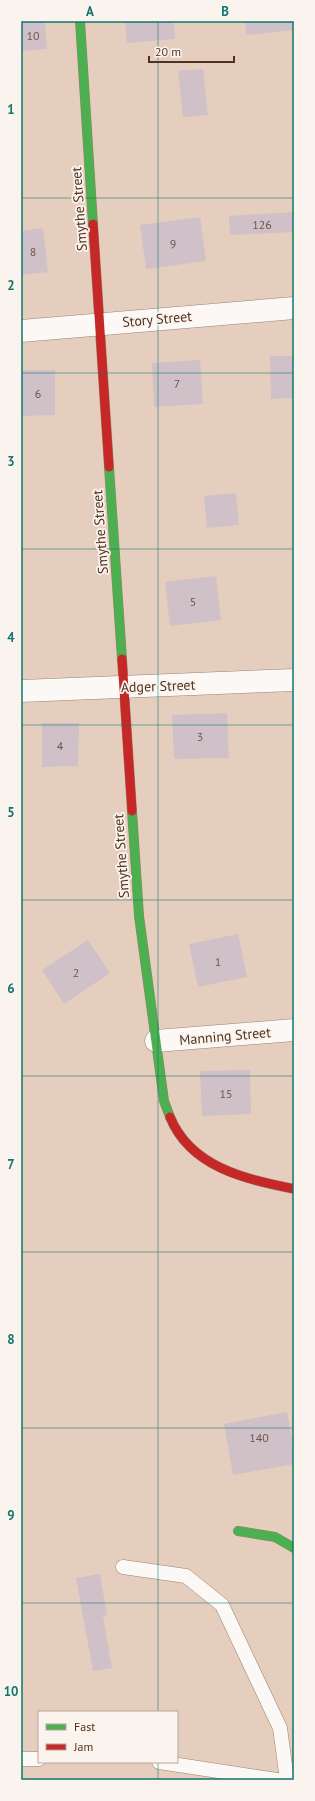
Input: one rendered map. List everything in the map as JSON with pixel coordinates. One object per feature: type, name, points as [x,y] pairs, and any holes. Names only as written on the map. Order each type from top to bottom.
[{"type":"street","name":"Smythe Street","points":[[80,21],[139,916],[164,1101],[169,1119],[177,1134],[196,1155],[215,1167],[242,1178],[294,1189]]},
{"type":"street","name":"Story Street","points":[[21,331],[294,308]]},
{"type":"street","name":"Adger Street","points":[[21,691],[294,680]]},
{"type":"street","name":"Manning Street","points":[[156,1041],[294,1030]]},
{"type":"street","points":[[238,1531],[265,1533],[289,1544],[294,1548]]},
{"type":"lane","points":[[123,1567],[186,1576],[222,1605],[280,1728],[287,1780]]},
{"type":"lane","points":[[21,1759],[38,1759]]},
{"type":"lane","points":[[166,1763],[277,1780]]},
{"type":"building","points":[[21,21],[45,21],[47,49],[21,51]]},
{"type":"building","points":[[125,21],[174,21],[175,39],[127,43]]},
{"type":"building","points":[[245,21],[293,21],[294,30],[246,35]]},
{"type":"building","points":[[203,69],[208,115],[183,117],[178,71]]},
{"type":"building","points":[[294,212],[294,232],[230,235],[229,216]]},
{"type":"building","points":[[200,217],[206,261],[146,269],[140,225]]},
{"type":"building","points":[[43,228],[48,272],[21,275],[21,231]]},
{"type":"building","points":[[270,356],[294,356],[294,398],[271,399]]},
{"type":"building","points":[[200,360],[203,404],[154,407],[152,363]]},
{"type":"building","points":[[21,370],[55,370],[55,415],[21,416]]},
{"type":"building","points":[[236,493],[239,525],[207,528],[204,496]]},
{"type":"building","points":[[216,576],[221,620],[170,626],[165,582]]},
{"type":"building","points":[[227,713],[229,758],[174,759],[172,715]]},
{"type":"building","points":[[42,723],[79,723],[78,766],[42,767]]},
{"type":"building","points":[[238,934],[247,977],[198,987],[189,944]]},
{"type":"building","points":[[88,940],[110,973],[64,1004],[42,970]]},
{"type":"building","points":[[250,1070],[251,1114],[202,1116],[200,1071]]},
{"type":"building","points":[[287,1412],[294,1451],[294,1464],[233,1475],[224,1424]]},
{"type":"building","points":[[100,1574],[107,1615],[103,1616],[112,1668],[93,1671],[76,1578]]},
{"type":"traffic: fast","points":[[80,21],[93,224]]},
{"type":"traffic: fast","points":[[109,467],[122,659]]},
{"type":"traffic: fast","points":[[132,811],[139,916],[164,1101],[170,1117]]},
{"type":"traffic: fast","points":[[238,1531],[275,1537],[294,1548]]},
{"type":"traffic: jam","points":[[93,224],[109,467]]},
{"type":"traffic: jam","points":[[122,659],[132,811]]},
{"type":"traffic: jam","points":[[170,1117],[179,1134],[191,1148],[206,1160],[222,1168],[257,1181],[294,1189]]}]
